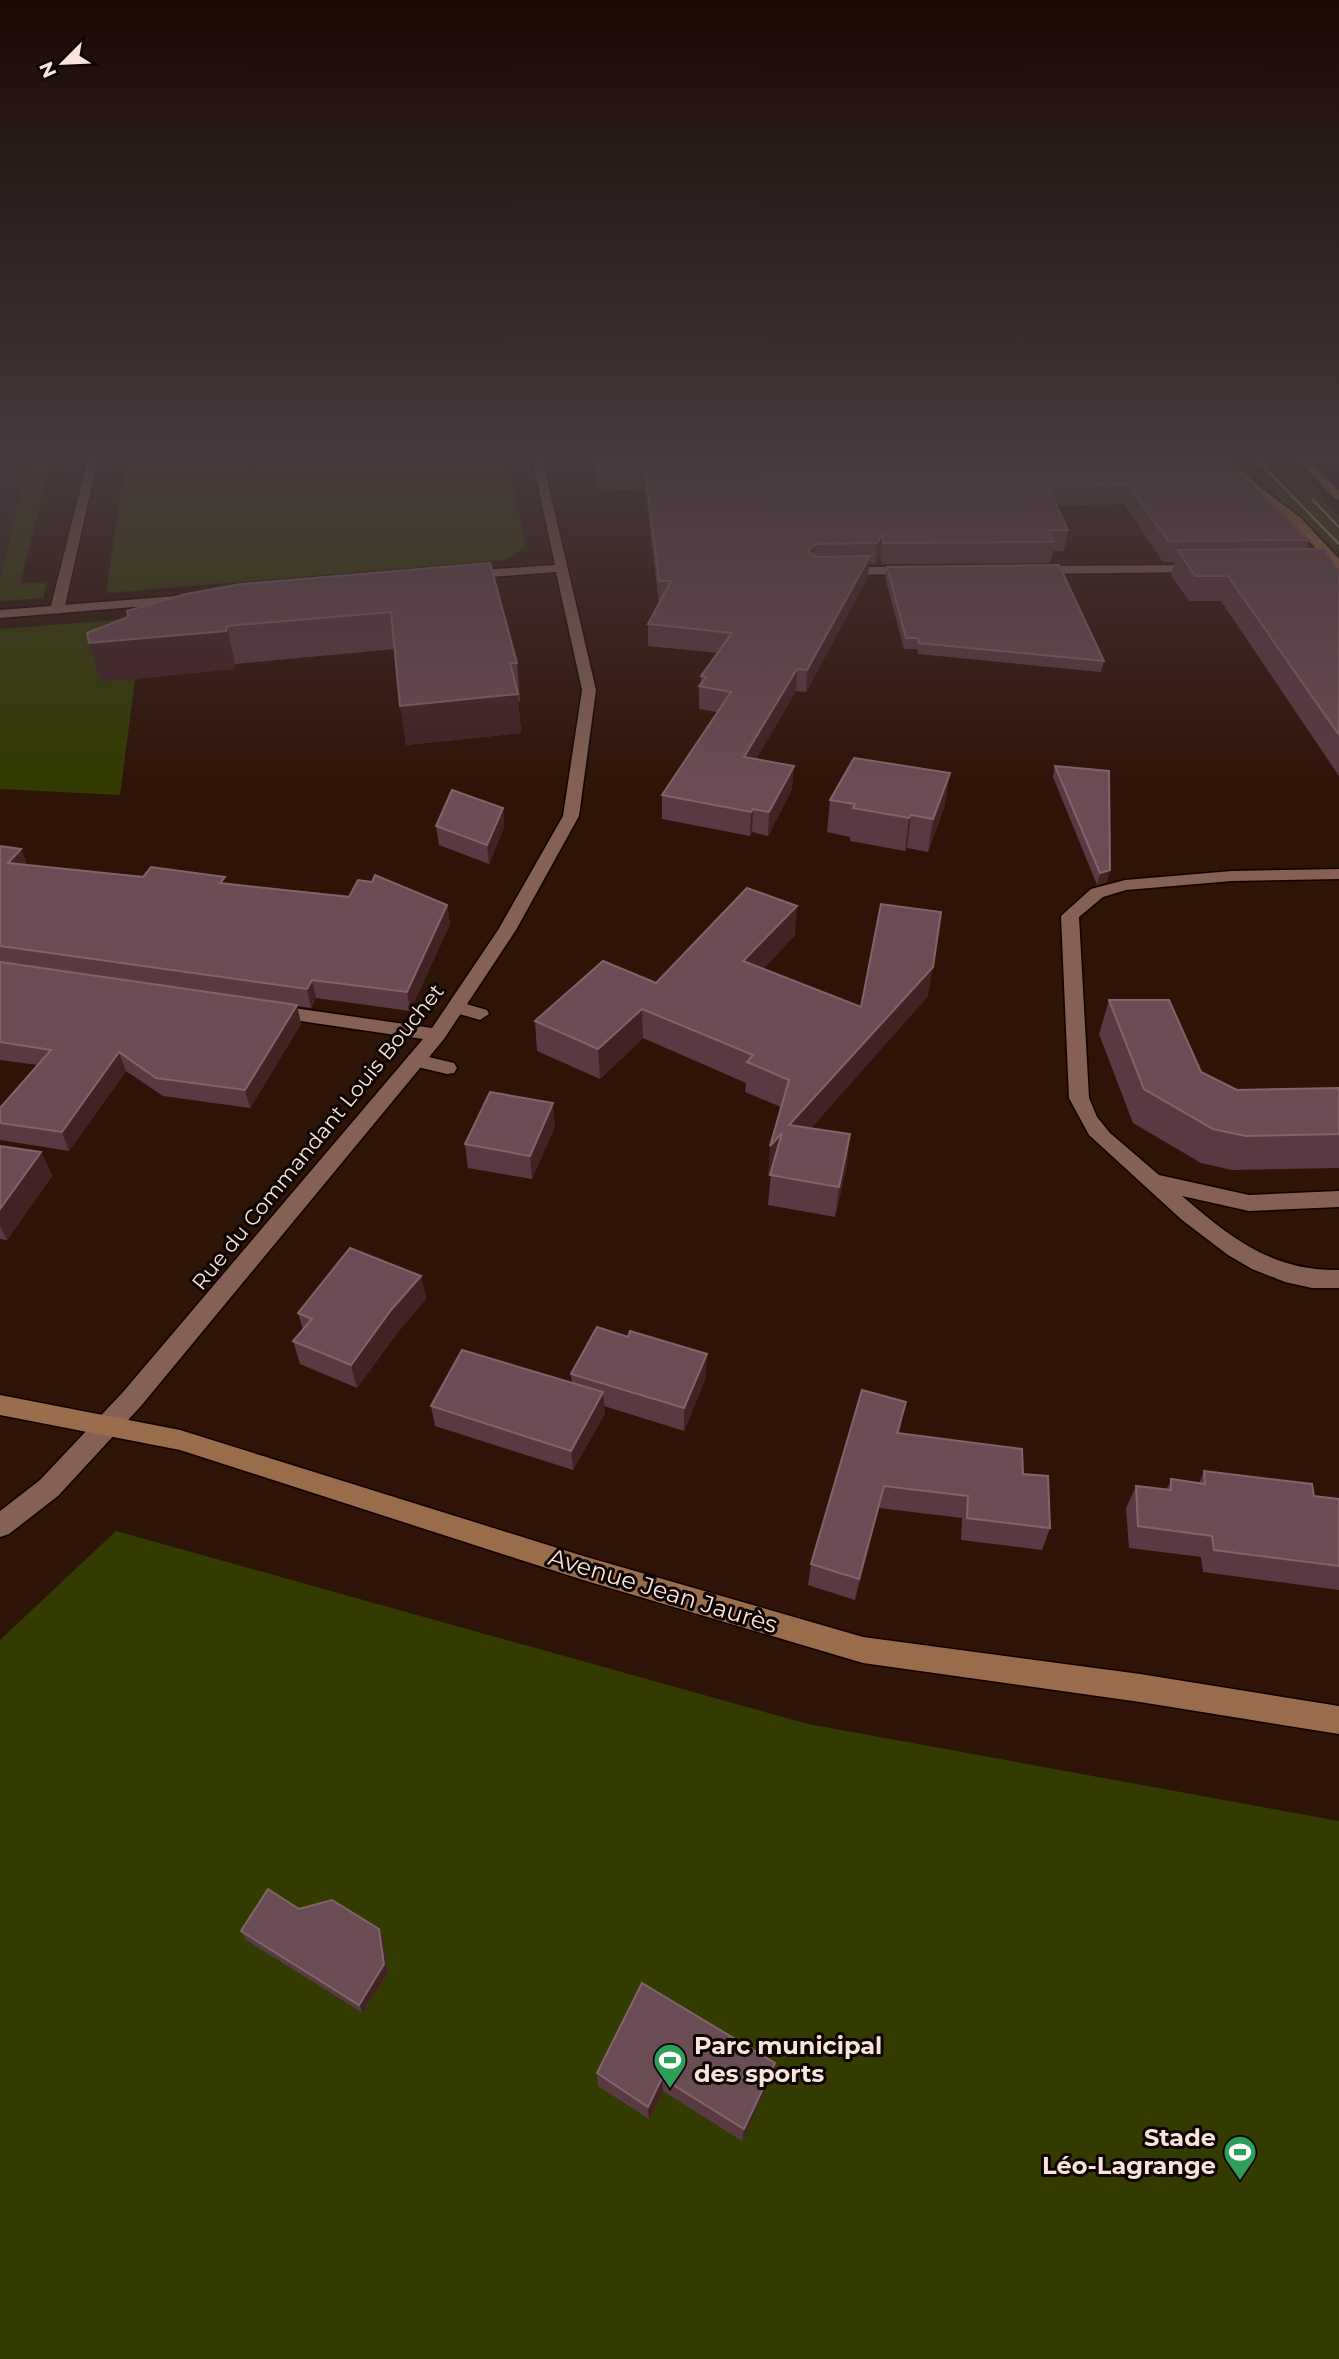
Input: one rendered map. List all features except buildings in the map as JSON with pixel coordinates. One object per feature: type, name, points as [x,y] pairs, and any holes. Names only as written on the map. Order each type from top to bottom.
[{"type":"street","points":[[57,610],[67,568]]},
{"type":"street","points":[[454,576],[561,568]]},
{"type":"street","name":"Rue du Commandant Louis Bouchet","points":[[0,1526],[49,1488],[108,1425],[437,1035],[508,930],[571,816],[589,690],[562,568]]},
{"type":"street","points":[[1022,570],[1216,569]]},
{"type":"street","points":[[829,571],[926,571]]},
{"type":"street","points":[[0,614],[210,597]]},
{"type":"street","points":[[1339,874],[1232,876],[1125,885],[1097,893],[1070,916],[1079,1098],[1090,1123],[1199,1223],[1236,1250],[1282,1272],[1320,1281],[1339,1279]]},
{"type":"street","points":[[456,1007],[480,1014]]},
{"type":"street","points":[[259,1009],[437,1035]]},
{"type":"street","points":[[416,1060],[447,1068]]},
{"type":"street","points":[[1153,1182],[1249,1203],[1339,1199]]},
{"type":"street","name":"Avenue Jean Jaurès","points":[[0,1405],[180,1440],[583,1568],[863,1650],[1140,1688],[1339,1720]]},
{"type":"green space","points":[[2,568],[24,568],[20,583],[47,582],[43,598],[0,601]]},
{"type":"green space","points":[[110,568],[406,568],[106,593]]},
{"type":"green space","points":[[143,618],[120,795],[0,789],[0,629]]},
{"type":"green space","name":"Parc municipal des sports","points":[[116,1531],[808,1724],[1339,1821],[1339,2359],[0,2359],[0,1640]]},
{"type":"place","name":"Parc municipal des sports","points":[[670,2090]]},
{"type":"place","name":"Stade Léo-Lagrange","points":[[1240,2182]]}]
